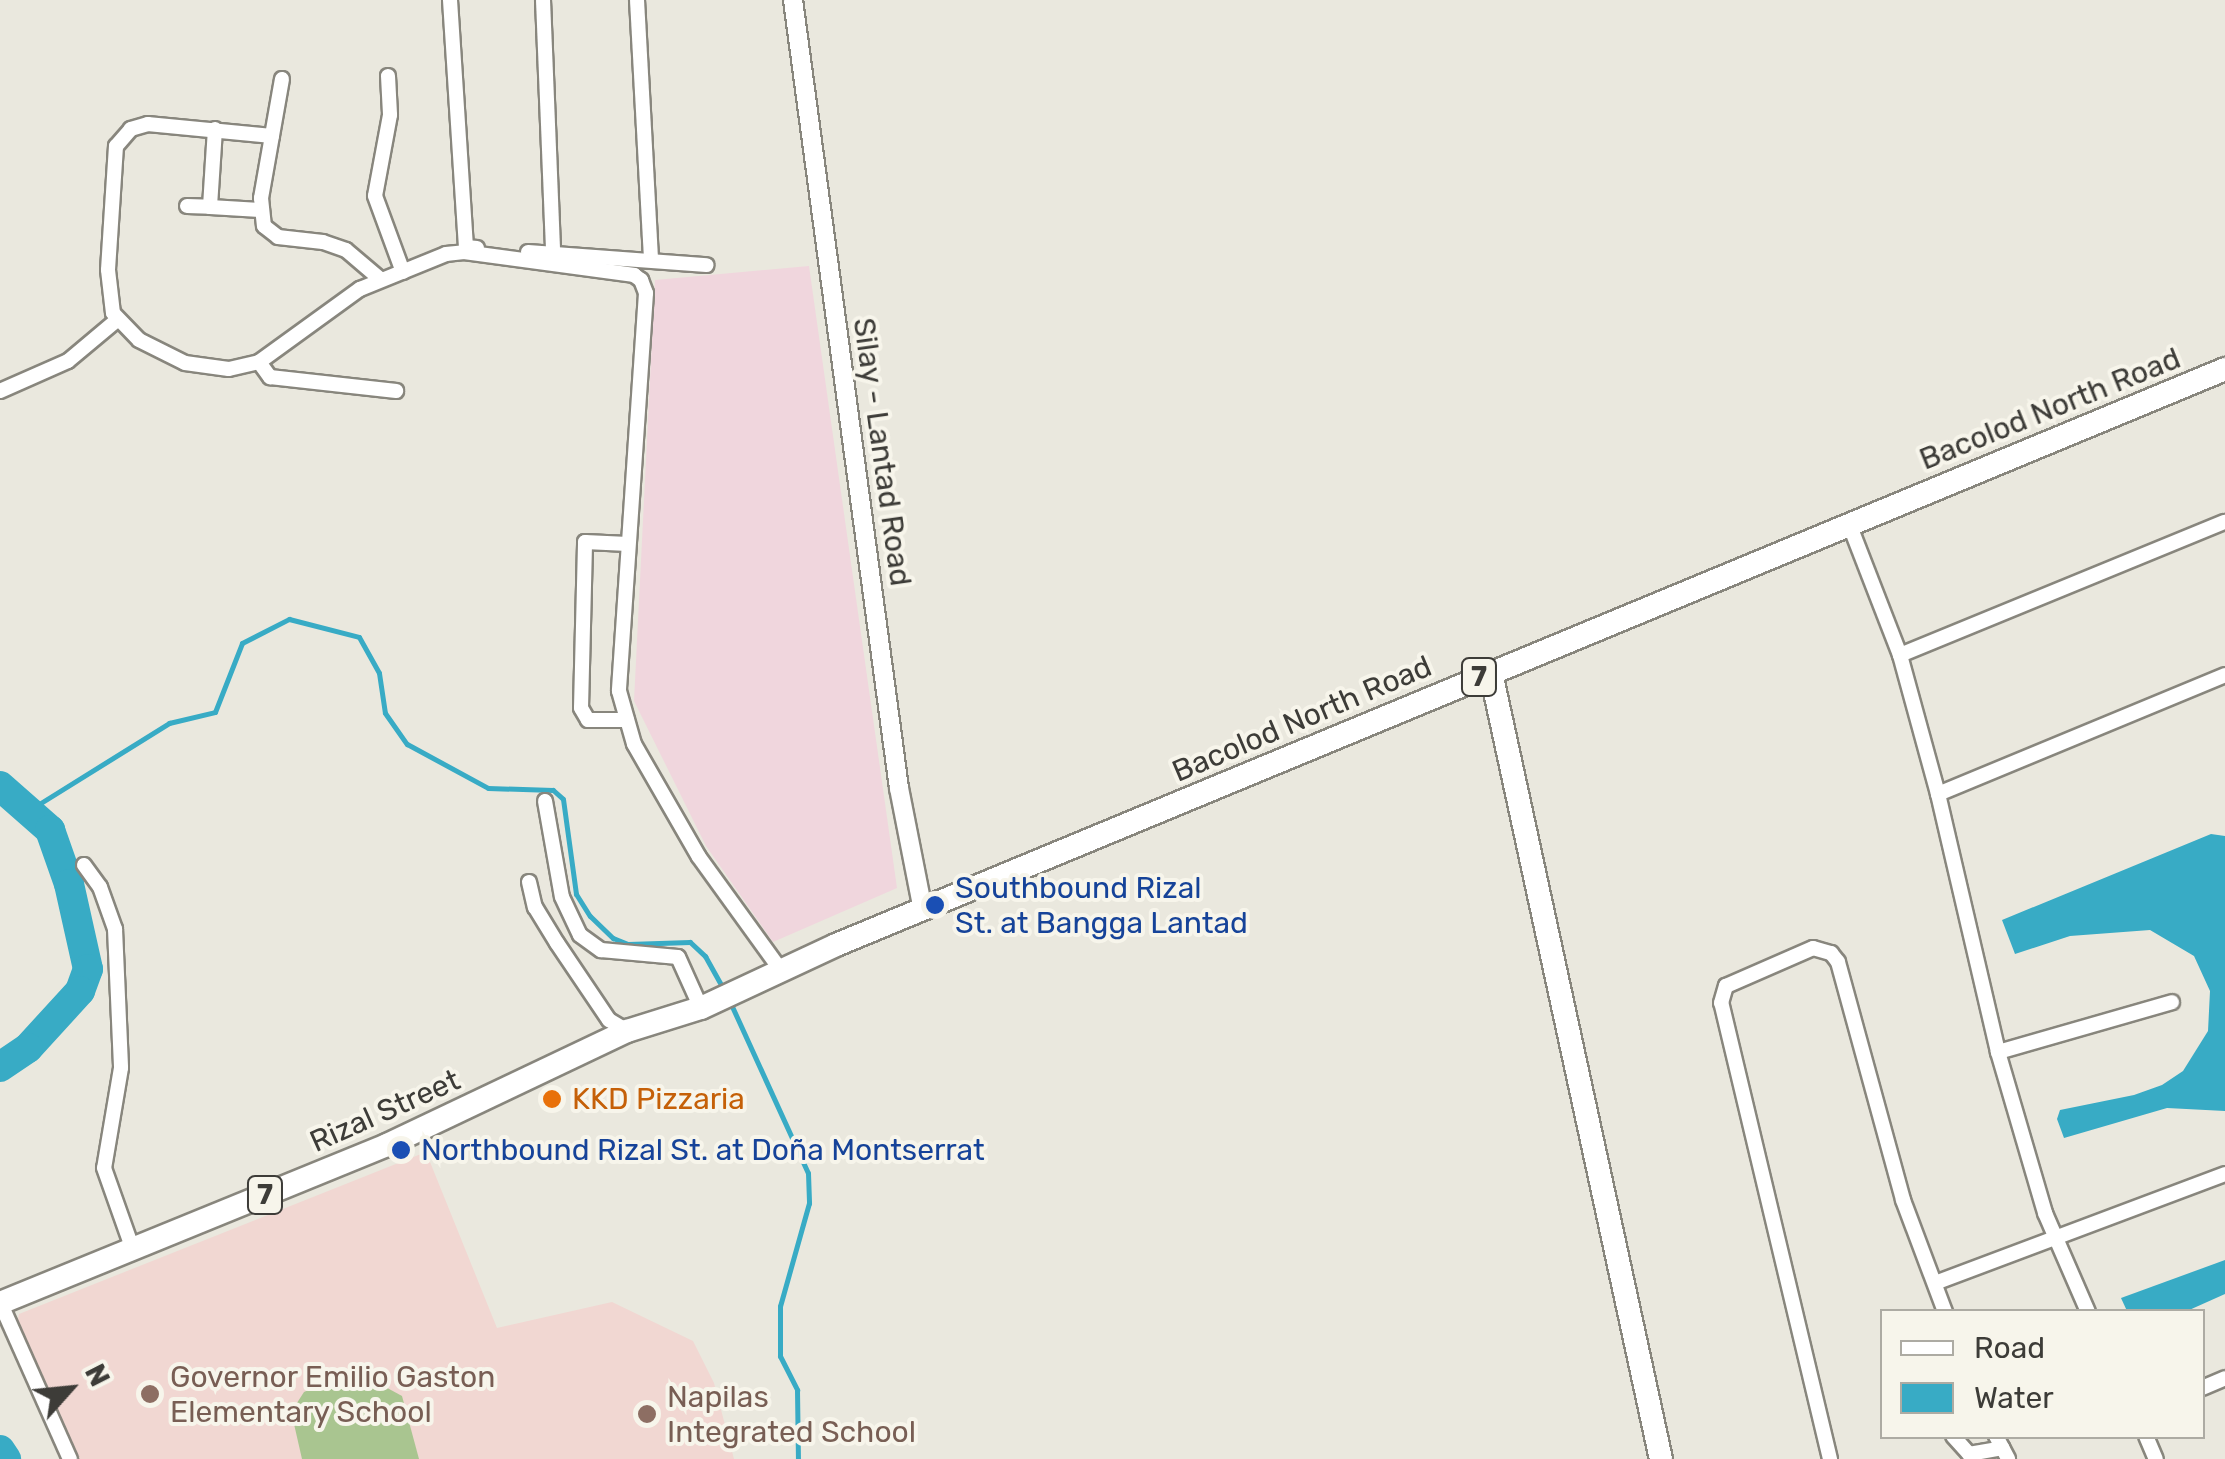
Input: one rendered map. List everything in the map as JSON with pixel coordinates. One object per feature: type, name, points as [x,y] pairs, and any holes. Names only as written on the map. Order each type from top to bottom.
[{"type":"main road","name":"Bacolod North Road","points":[[736,990],[1850,526],[2001,459],[2225,370]]},
{"type":"main road","points":[[1490,673],[1661,1459]]},
{"type":"main road","name":"Rizal Street","points":[[0,1302],[388,1145],[626,1031],[705,1006],[736,990]]},
{"type":"street","points":[[450,0],[466,247],[707,265]]},
{"type":"street","points":[[543,0],[553,254]]},
{"type":"street","points":[[637,0],[651,260]]},
{"type":"street","name":"Silay - Lantad Road","points":[[793,0],[899,788],[922,910]]},
{"type":"street","points":[[388,76],[390,115],[375,196],[403,272]]},
{"type":"street","points":[[282,79],[260,210],[264,226],[278,237],[335,245],[378,278]]},
{"type":"street","points":[[272,136],[148,124],[121,136],[116,146],[108,270],[117,320],[139,340],[185,364],[230,369],[258,362],[378,278],[446,254],[464,252],[634,274],[642,280],[646,293],[619,692],[634,744],[699,857],[780,969]]},
{"type":"street","points":[[210,207],[215,129]]},
{"type":"street","points":[[186,206],[260,210]]},
{"type":"street","points":[[0,391],[68,361],[117,320]]},
{"type":"street","points":[[258,362],[270,378],[396,391]]},
{"type":"street","points":[[1900,656],[2225,522]]},
{"type":"street","points":[[1850,526],[1900,656],[1938,794],[1998,1052],[2056,1241],[2087,1309]]},
{"type":"street","points":[[627,720],[588,720],[581,708],[586,542],[628,544]]},
{"type":"street","points":[[1938,794],[2225,675]]},
{"type":"street","points":[[545,800],[562,897],[580,934],[602,950],[678,957],[705,1006]]},
{"type":"street","points":[[84,865],[100,886],[115,929],[121,1068],[104,1168],[132,1250]]},
{"type":"street","points":[[529,882],[535,907],[557,943],[609,1020],[626,1031]]},
{"type":"street","points":[[1830,1459],[1721,1003],[1726,986],[1813,948],[1831,953],[1838,962],[1902,1200],[1945,1309]]},
{"type":"street","points":[[1998,1052],[2172,1002]]},
{"type":"street","points":[[1935,1283],[2056,1241],[2225,1174]]},
{"type":"street","points":[[0,1302],[70,1459]]},
{"type":"street","points":[[1956,1439],[1969,1454],[2002,1448]]},
{"type":"shaded area","points":[[809,266],[897,888],[773,942],[706,846],[634,701],[655,280]]},
{"type":"shaded area","points":[[426,1152],[497,1328],[612,1302],[693,1341],[714,1383],[734,1459],[75,1459],[16,1329],[19,1314]]},
{"type":"green space","points":[[340,1376],[367,1377],[402,1396],[419,1459],[302,1459],[294,1424],[295,1406],[304,1392]]},
{"type":"water","points":[[2211,834],[2225,836],[2225,1111],[2167,1108],[2064,1138],[2057,1119],[2060,1110],[2134,1095],[2162,1085],[2183,1071],[2208,1031],[2210,991],[2194,956],[2150,930],[2070,936],[2015,954],[2002,920]]},
{"type":"water","points":[[2225,1260],[2225,1294],[2191,1309],[2126,1309],[2121,1298]]},
{"type":"waterway","points":[[31,809],[169,723],[215,712],[242,643],[289,619],[359,637],[379,673],[385,713],[407,744],[488,788],[553,790],[563,799],[576,894],[590,916],[613,938],[628,944],[690,942],[705,956],[725,992]]},
{"type":"waterway","points":[[0,786],[50,830],[69,884],[88,969],[80,991],[28,1048],[0,1067]]},
{"type":"waterway","points":[[730,1002],[808,1173],[809,1203],[780,1306],[780,1356],[797,1390],[798,1459]]},
{"type":"waterway","points":[[0,1450],[6,1459]]},
{"type":"place","name":"Southbound Rizal St. at Bangga Lantad","points":[[935,905]]},
{"type":"place","name":"KKD Pizzaria","points":[[552,1099]]},
{"type":"place","name":"Northbound Rizal St. at Doña Montserrat","points":[[401,1150]]},
{"type":"place","name":"Governor Emilio Gaston Elementary School","points":[[150,1394]]},
{"type":"place","name":"Napilas Integrated School","points":[[647,1414]]}]
